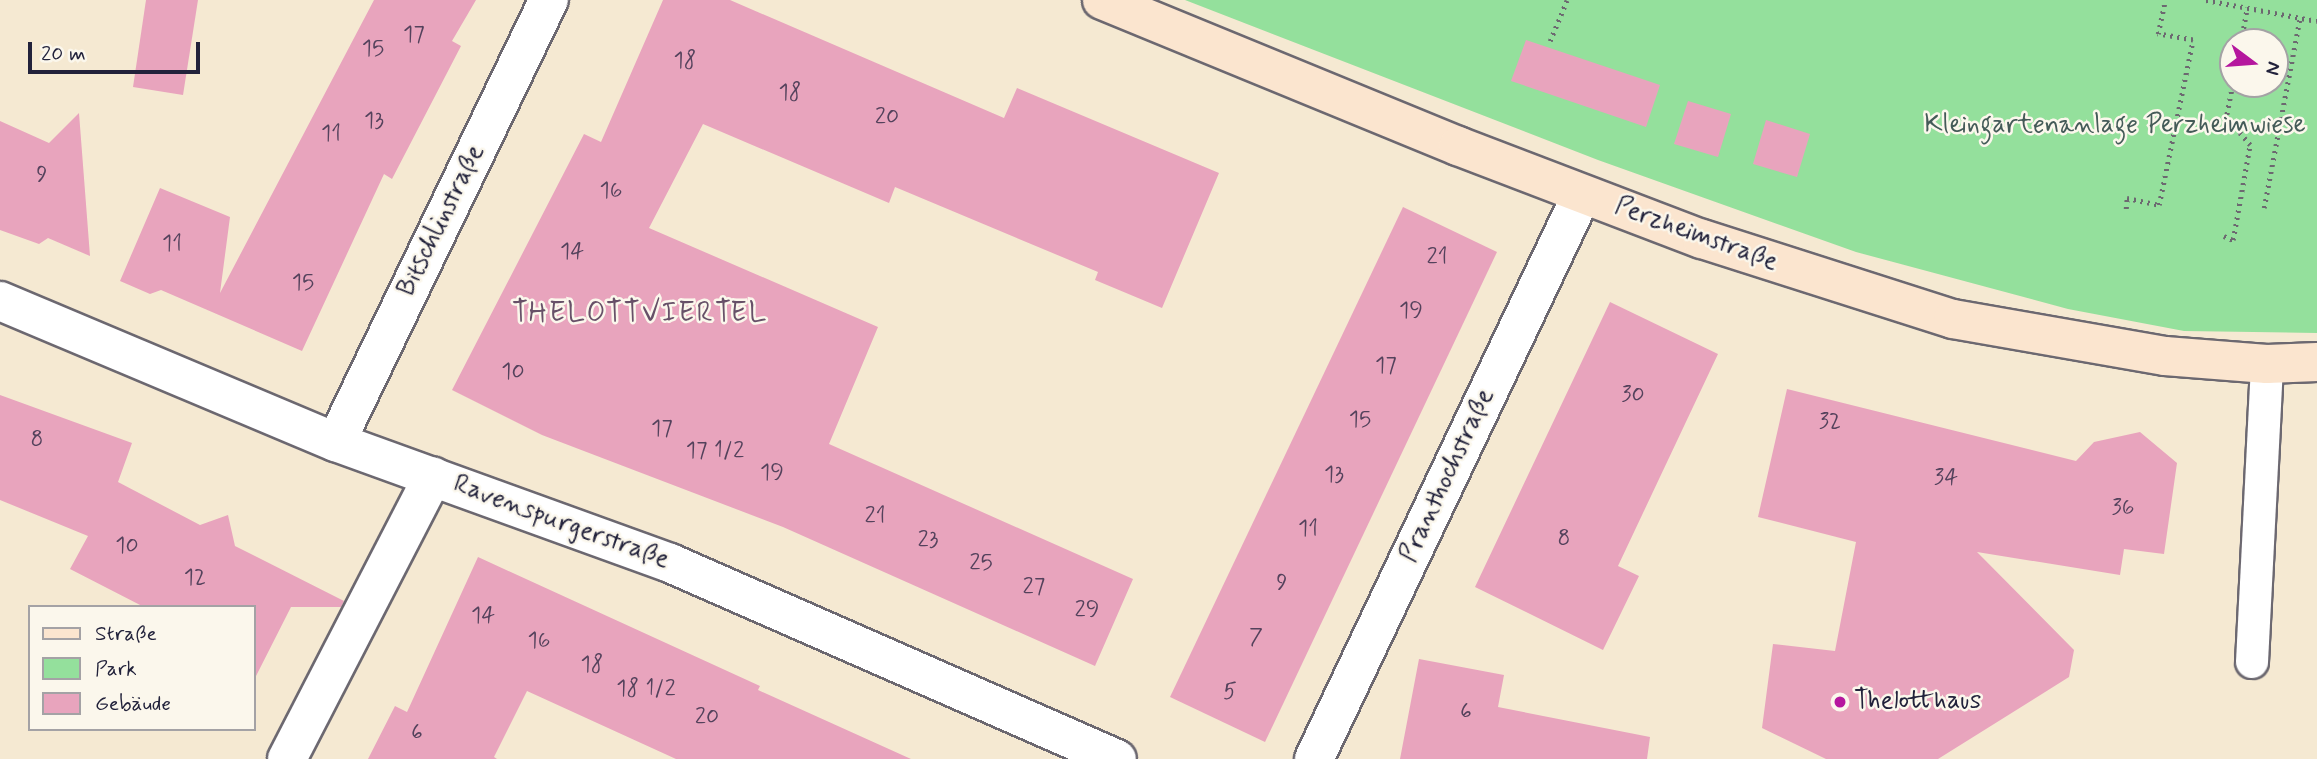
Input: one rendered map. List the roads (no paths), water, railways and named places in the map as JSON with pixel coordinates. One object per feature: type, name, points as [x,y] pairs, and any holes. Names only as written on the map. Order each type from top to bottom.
[{"type":"street","name":"Bitschlinstraße","points":[[336,442],[549,0]]},
{"type":"street","name":"Perzheimstraße","points":[[1102,0],[1582,194],[1702,239],[1952,318],[2165,356],[2267,364],[2317,362]]},
{"type":"street","name":"Pranthochstraße","points":[[1314,759],[1582,194]]},
{"type":"street","name":"Ravenspurgerstraße","points":[[0,301],[336,442],[670,563],[1116,759]]},
{"type":"street","points":[[287,759],[433,476]]},
{"type":"lane","points":[[2252,662],[2267,364]]},
{"type":"place","name":"Thelotthaus","points":[[1840,702]]},
{"type":"district","name":"THELOTTVIERTEL","points":[[640,314]]},
{"type":"park label","name":"Kleingartenanlage Perzheimwiese","points":[[2115,126]]}]
